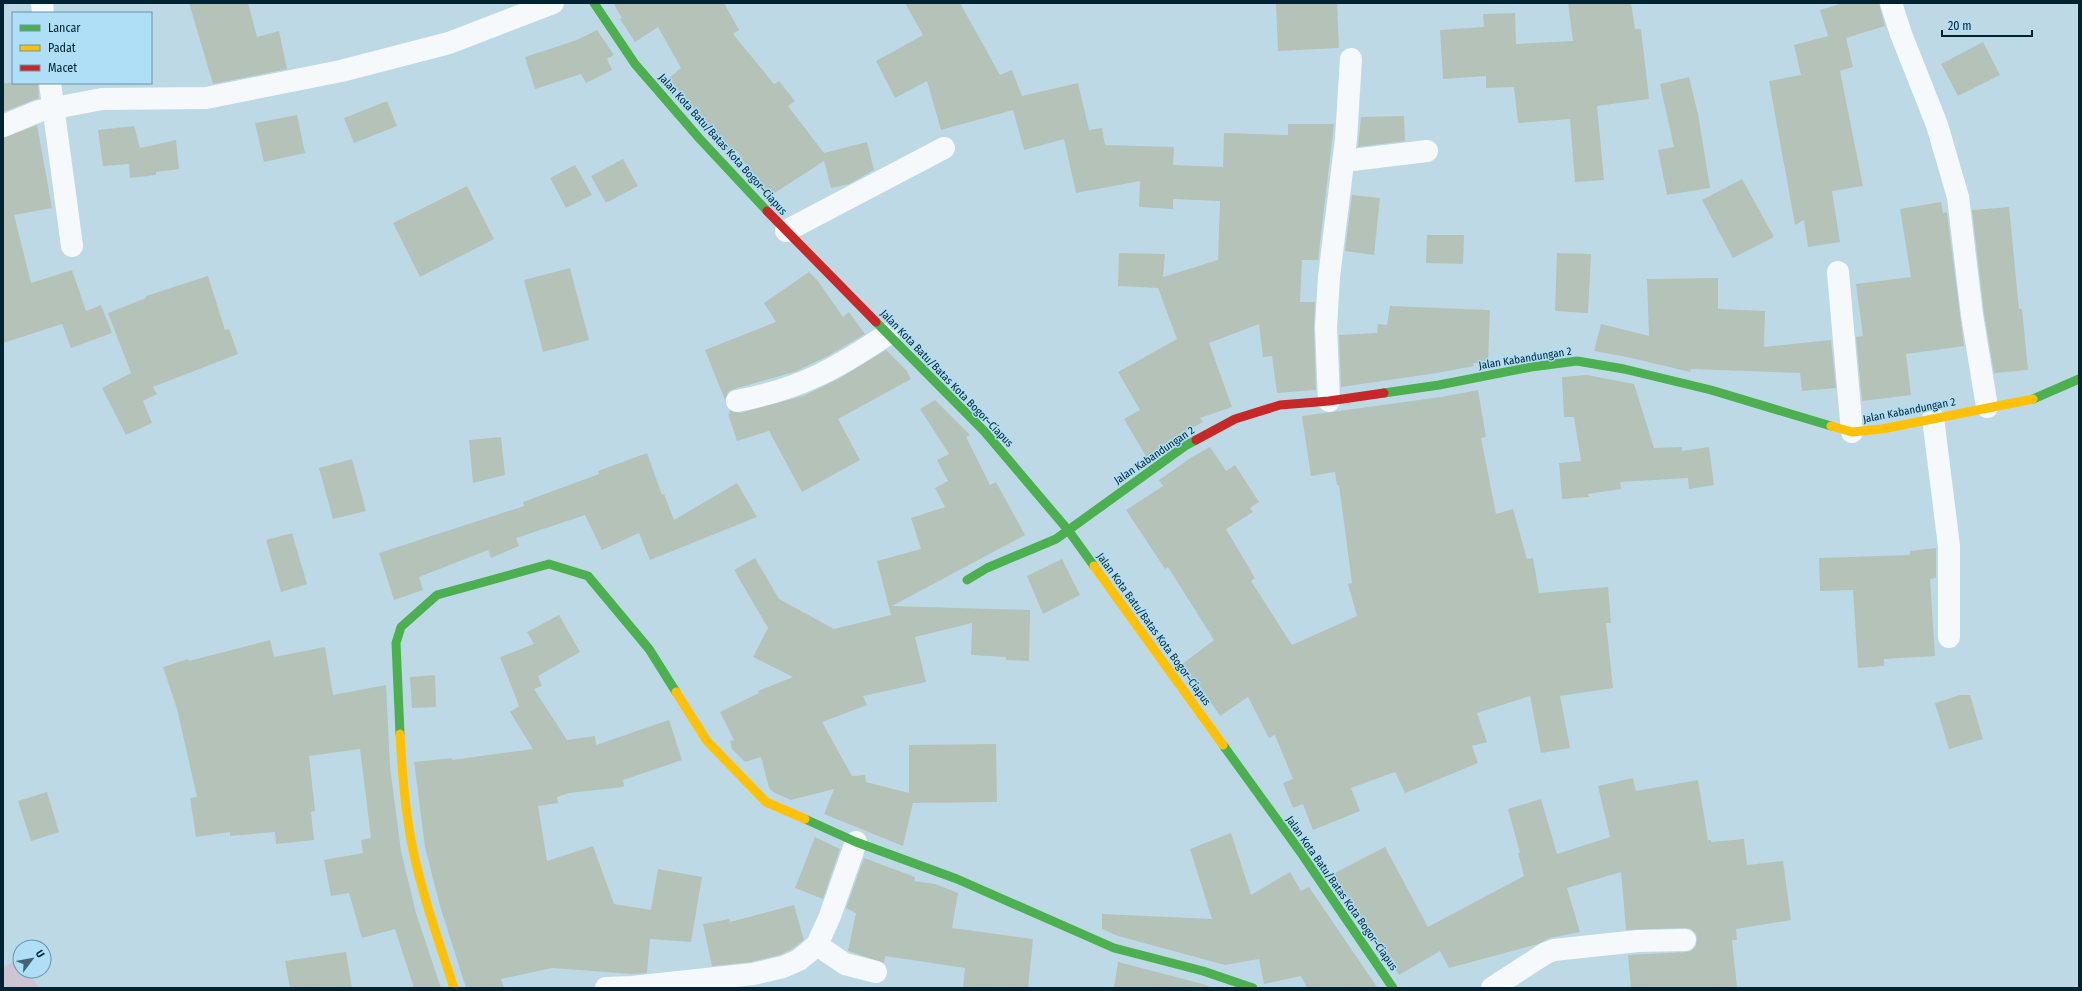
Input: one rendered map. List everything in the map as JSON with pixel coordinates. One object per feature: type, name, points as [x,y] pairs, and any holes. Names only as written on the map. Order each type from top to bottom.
[{"type":"street","points":[[3,126],[39,111],[102,99],[206,98],[340,72],[449,43],[553,3]]},
{"type":"street","name":"Jalan Kota Batu/Batas Kota Bogor–Ciapus","points":[[594,3],[635,64],[699,138],[786,230],[984,431],[1068,530],[1299,850],[1393,988]]},
{"type":"street","points":[[1891,3],[1901,34],[1937,125],[1958,197],[1972,315],[1987,407]]},
{"type":"street","points":[[1330,401],[1327,320],[1329,277],[1344,160],[1351,59]]},
{"type":"street","points":[[50,84],[72,246]]},
{"type":"street","points":[[786,230],[944,148]]},
{"type":"street","points":[[1344,160],[1427,151]]},
{"type":"street","points":[[1838,272],[1852,432]]},
{"type":"street","points":[[737,401],[771,394],[802,384],[855,356],[888,334]]},
{"type":"street","name":"Jalan Kabandungan 2","points":[[967,580],[987,568],[1056,539],[1185,446],[1235,419],[1280,405],[1330,401],[1439,385],[1531,367],[1577,362],[1624,370],[1711,390],[1852,432],[1882,429],[2036,398],[2079,379]]},
{"type":"street","points":[[1933,418],[1949,546],[1950,637]]},
{"type":"street","points":[[454,988],[428,909],[415,856],[402,766],[396,643],[401,627],[437,595],[549,564],[588,576],[649,649],[707,741],[766,802],[856,842],[957,879],[1114,948],[1203,971],[1253,988]]},
{"type":"street","points":[[606,988],[632,987],[753,974],[783,967],[799,960],[816,945],[830,916],[856,842]]},
{"type":"street","points":[[1492,988],[1546,953],[1554,950],[1638,941],[1685,940]]},
{"type":"street","points":[[816,945],[845,964],[876,972]]},
{"type":"shaded area","points":[[12,962],[12,979],[33,979],[39,988],[3,988],[3,967]]},
{"type":"building","points":[[189,3],[248,3],[257,37],[279,31],[287,69],[213,84]]},
{"type":"building","points":[[613,3],[724,3],[739,30],[733,34],[774,84],[779,81],[795,101],[788,106],[824,153],[867,142],[874,170],[849,184],[831,188],[824,161],[770,196],[755,180],[737,151],[732,155],[709,130],[669,78],[681,68],[658,27],[635,42],[620,19],[622,18]]},
{"type":"building","points":[[905,3],[960,3],[1000,75],[1012,70],[1022,96],[1078,83],[1089,130],[1102,128],[1105,145],[1174,147],[1173,165],[1223,167],[1224,133],[1288,135],[1288,124],[1334,124],[1318,260],[1302,260],[1300,302],[1315,302],[1314,328],[1316,390],[1277,393],[1272,356],[1263,357],[1259,324],[1209,343],[1232,407],[1200,418],[1203,422],[1178,436],[1147,458],[1124,419],[1140,410],[1118,372],[1177,339],[1158,288],[1118,286],[1119,253],[1165,254],[1163,277],[1218,260],[1220,201],[1173,199],[1173,209],[1139,207],[1140,181],[1076,193],[1064,139],[1024,150],[1013,110],[941,130],[927,81],[895,98],[876,61],[923,35]]},
{"type":"building","points":[[1337,3],[1339,48],[1278,51],[1276,4]]},
{"type":"building","points":[[1568,3],[1631,3],[1635,29],[1641,29],[1649,99],[1597,106],[1604,180],[1575,182],[1570,119],[1518,123],[1514,87],[1486,88],[1486,76],[1443,79],[1440,30],[1484,27],[1483,14],[1515,13],[1516,44],[1573,41]]},
{"type":"building","points":[[1843,3],[1879,3],[1885,26],[1846,38],[1853,67],[1840,71],[1863,186],[1832,191],[1840,242],[1808,247],[1804,220],[1795,225],[1769,81],[1801,75],[1794,45],[1828,36],[1820,10]]},
{"type":"building","points":[[597,30],[614,55],[607,59],[612,70],[586,83],[581,74],[535,89],[525,57],[577,40]]},
{"type":"building","points":[[1983,42],[2000,75],[1958,96],[1941,64]]},
{"type":"building","points":[[1689,77],[1698,114],[1710,188],[1667,195],[1658,150],[1674,147],[1660,84]]},
{"type":"building","points":[[3,83],[38,84],[39,98],[3,112]]},
{"type":"building","points":[[387,101],[397,126],[354,143],[344,118]]},
{"type":"building","points":[[297,115],[305,153],[264,162],[255,123]]},
{"type":"building","points":[[1404,116],[1405,141],[1358,147],[1361,117]]},
{"type":"building","points":[[37,125],[52,208],[14,215],[31,283],[72,270],[86,311],[101,305],[112,333],[71,348],[62,324],[3,343],[3,138]]},
{"type":"building","points":[[134,126],[140,148],[176,140],[179,169],[156,172],[156,175],[130,178],[129,164],[103,166],[98,130]]},
{"type":"building","points":[[623,159],[638,186],[606,203],[591,176]]},
{"type":"building","points":[[575,165],[592,195],[566,208],[550,178]]},
{"type":"building","points":[[1742,179],[1774,237],[1733,258],[1702,200]]},
{"type":"building","points":[[467,186],[494,239],[420,277],[393,223]]},
{"type":"building","points":[[1352,195],[1380,198],[1374,255],[1345,251]]},
{"type":"building","points":[[1941,202],[1943,213],[1947,212],[1964,346],[1906,354],[1911,395],[1862,401],[1856,337],[1863,336],[1856,284],[1911,277],[1900,209]]},
{"type":"building","points":[[2009,207],[2019,309],[2022,309],[2028,370],[1994,373],[1984,313],[1972,210]]},
{"type":"building","points":[[1427,235],[1464,235],[1463,264],[1426,263]]},
{"type":"building","points":[[1557,253],[1591,254],[1588,313],[1555,311]]},
{"type":"building","points":[[570,268],[589,340],[543,352],[524,280]]},
{"type":"building","points":[[809,272],[818,281],[843,317],[849,312],[865,334],[828,356],[794,372],[734,389],[728,392],[725,400],[705,350],[776,322],[764,303]]},
{"type":"building","points":[[208,276],[225,330],[229,329],[238,354],[153,387],[157,394],[143,401],[152,423],[126,435],[102,388],[131,373],[108,313],[146,298],[146,296]]},
{"type":"building","points":[[1718,278],[1718,309],[1765,311],[1764,347],[1831,340],[1836,388],[1802,391],[1800,373],[1691,369],[1690,372],[1594,351],[1601,324],[1649,336],[1647,279]]},
{"type":"building","points":[[1390,306],[1490,310],[1488,363],[1473,363],[1474,366],[1437,373],[1341,387],[1339,335],[1377,333],[1378,324],[1387,325]]},
{"type":"building","points":[[886,350],[906,370],[911,379],[838,419],[860,460],[802,492],[769,431],[737,441],[728,414],[730,414],[729,410],[740,413],[803,396],[840,378]]},
{"type":"building","points":[[1587,375],[1634,384],[1654,448],[1682,447],[1682,451],[1709,447],[1714,485],[1689,489],[1688,478],[1620,482],[1621,489],[1588,494],[1589,497],[1562,499],[1559,463],[1581,461],[1574,417],[1564,417],[1562,377]]},
{"type":"building","points":[[1478,390],[1486,437],[1481,438],[1496,514],[1513,509],[1527,559],[1533,558],[1539,593],[1608,587],[1611,623],[1606,623],[1613,688],[1560,696],[1570,748],[1541,753],[1530,696],[1477,713],[1487,742],[1472,746],[1478,763],[1405,793],[1395,772],[1351,788],[1360,811],[1313,830],[1303,804],[1293,808],[1283,783],[1293,779],[1275,735],[1269,738],[1248,697],[1220,716],[1201,688],[1199,690],[1181,665],[1214,640],[1168,567],[1165,569],[1126,510],[1163,486],[1159,480],[1192,457],[1210,447],[1226,471],[1235,465],[1259,502],[1250,508],[1253,512],[1226,529],[1255,578],[1251,581],[1292,645],[1357,616],[1348,584],[1352,583],[1339,485],[1337,485],[1335,472],[1311,476],[1302,416],[1441,397]]},
{"type":"building","points":[[935,400],[970,435],[966,437],[990,485],[996,482],[1025,535],[892,606],[1030,610],[1029,661],[1006,660],[1006,657],[971,655],[972,623],[915,637],[926,682],[863,696],[867,705],[822,722],[852,776],[865,775],[866,782],[909,793],[909,745],[996,744],[997,802],[913,803],[903,846],[824,814],[834,789],[791,800],[773,792],[769,788],[761,757],[745,762],[732,749],[730,741],[734,740],[720,712],[759,693],[758,691],[793,677],[753,657],[768,628],[734,570],[755,558],[779,599],[834,629],[891,615],[877,561],[921,549],[911,518],[945,507],[935,488],[948,481],[937,460],[949,454],[920,409]]},
{"type":"building","points":[[501,437],[505,475],[473,483],[469,440]]},
{"type":"building","points":[[647,453],[662,495],[664,494],[674,520],[737,483],[757,517],[650,560],[639,533],[602,550],[585,515],[516,538],[519,546],[491,558],[488,550],[419,577],[423,590],[394,600],[379,553],[524,506],[523,502],[599,474],[598,471]]},
{"type":"building","points":[[352,459],[366,511],[333,519],[319,468]]},
{"type":"building","points":[[292,533],[307,584],[281,592],[266,540]]},
{"type":"building","points":[[1936,548],[1936,578],[1930,579],[1935,656],[1884,659],[1884,666],[1858,668],[1853,590],[1820,591],[1819,558],[1910,555],[1910,551]]},
{"type":"building","points":[[1062,559],[1080,595],[1043,614],[1027,576]]},
{"type":"building","points":[[559,615],[580,652],[538,676],[542,686],[534,689],[567,740],[595,736],[596,745],[669,720],[682,760],[623,780],[624,787],[569,793],[557,797],[558,803],[538,806],[547,861],[593,846],[614,904],[651,910],[658,869],[702,877],[691,942],[650,939],[647,973],[632,974],[552,968],[501,979],[504,988],[466,988],[440,906],[425,847],[414,762],[452,758],[452,760],[533,749],[510,712],[519,706],[500,657],[534,644],[527,632]]},
{"type":"building","points":[[270,640],[274,657],[325,647],[333,695],[386,685],[390,767],[401,851],[416,913],[441,988],[414,988],[395,929],[362,938],[349,893],[331,896],[324,860],[363,853],[361,840],[371,838],[360,749],[309,756],[315,811],[311,812],[314,840],[276,844],[275,832],[230,836],[230,832],[196,837],[190,798],[197,797],[177,709],[163,667],[188,659],[189,661]]},
{"type":"building","points":[[435,675],[436,707],[412,708],[410,677]]},
{"type":"building","points":[[1960,695],[1970,695],[1983,739],[1949,749],[1935,703]]},
{"type":"building","points":[[1633,778],[1636,791],[1698,780],[1708,840],[1711,840],[1711,842],[1744,839],[1747,865],[1783,861],[1791,920],[1736,929],[1737,940],[1732,940],[1737,988],[1631,988],[1628,955],[1691,951],[1696,946],[1697,939],[1696,934],[1691,929],[1685,928],[1626,930],[1621,872],[1567,888],[1580,932],[1550,938],[1538,944],[1449,968],[1440,951],[1399,975],[1331,875],[1385,847],[1428,927],[1524,876],[1518,853],[1520,853],[1508,809],[1541,799],[1557,854],[1610,837],[1598,786]]},
{"type":"building","points":[[47,792],[59,832],[31,841],[18,801]]},
{"type":"building","points":[[1231,833],[1251,895],[1290,872],[1301,891],[1309,887],[1377,987],[1307,988],[1301,976],[1264,984],[1259,959],[1225,965],[1118,936],[1102,929],[1102,914],[1212,919],[1190,849]]},
{"type":"building","points":[[815,837],[840,849],[823,899],[795,888]]},
{"type":"building","points":[[864,858],[915,877],[914,881],[935,884],[958,893],[952,928],[1033,939],[1028,988],[963,988],[965,968],[885,956],[884,963],[848,951],[856,913],[846,908]]},
{"type":"building","points":[[794,905],[804,940],[792,949],[780,955],[751,962],[712,966],[703,924],[729,919],[730,922]]},
{"type":"building","points":[[346,952],[352,988],[290,988],[285,961]]},
{"type":"building","points":[[1118,962],[1199,983],[1214,988],[1114,988]]},
{"type":"traffic: fast","points":[[594,3],[635,64],[699,138],[767,211]]},
{"type":"traffic: fast","points":[[876,322],[984,431],[1068,530],[1094,566]]},
{"type":"traffic: fast","points":[[1384,393],[1439,385],[1531,367],[1577,361],[1624,369],[1711,390],[1831,426]]},
{"type":"traffic: fast","points":[[2033,399],[2079,379]]},
{"type":"traffic: fast","points":[[967,580],[987,568],[1056,539],[1185,446],[1196,440]]},
{"type":"traffic: fast","points":[[400,734],[396,643],[401,627],[437,595],[549,564],[588,576],[649,649],[676,692]]},
{"type":"traffic: fast","points":[[1223,745],[1299,850],[1393,988]]},
{"type":"traffic: fast","points":[[805,819],[856,842],[957,879],[1114,948],[1203,971],[1253,988]]},
{"type":"traffic: slow","points":[[1831,426],[1852,432],[1882,429],[2033,399]]},
{"type":"traffic: slow","points":[[1094,566],[1223,745]]},
{"type":"traffic: slow","points":[[676,692],[707,741],[766,802],[805,819]]},
{"type":"traffic: slow","points":[[400,734],[404,792],[413,850],[426,902],[454,988]]},
{"type":"traffic: jam","points":[[767,211],[876,322]]},
{"type":"traffic: jam","points":[[1196,440],[1235,419],[1280,405],[1329,401],[1384,393]]}]
